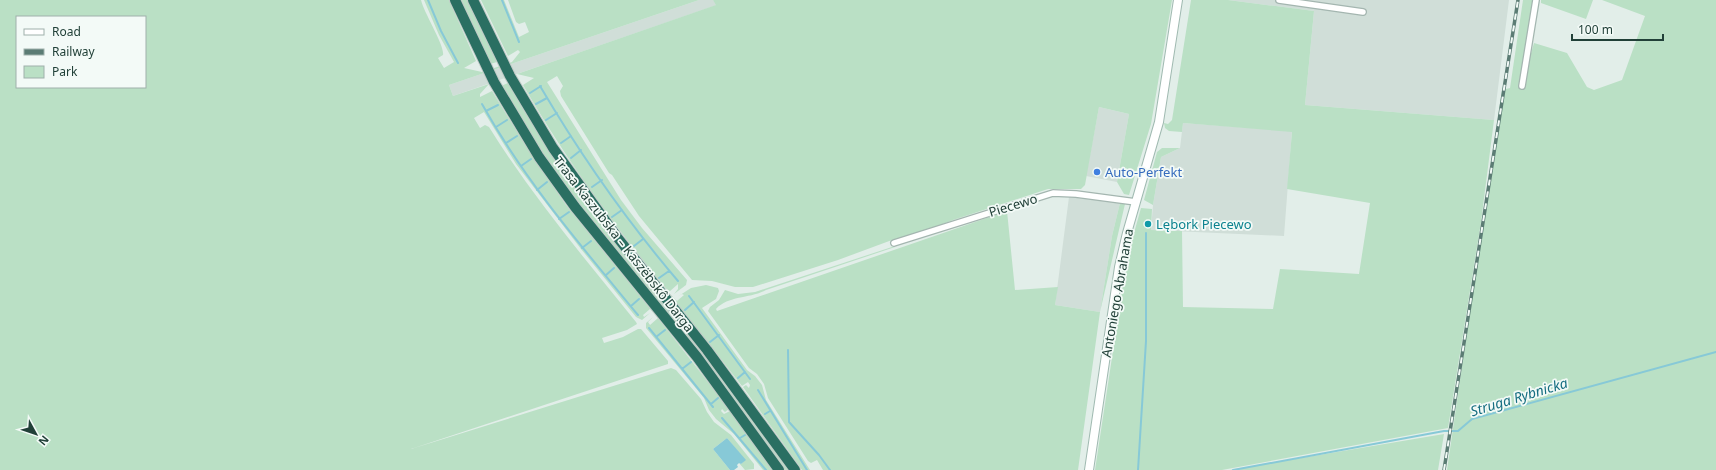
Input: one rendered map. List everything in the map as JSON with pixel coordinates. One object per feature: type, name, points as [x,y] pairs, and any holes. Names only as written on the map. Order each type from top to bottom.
[{"type":"highway","name":"Trasa Kaszubska – Kaszëbskô Darga","points":[[455,0],[494,82],[524,134],[559,185],[606,246],[697,357],[779,470]]},
{"type":"highway","name":"Trasa Kaszubska – Kaszëbskô Darga","points":[[473,0],[504,66],[538,125],[622,243],[707,350],[795,470]]},
{"type":"main road","name":"Antoniego Abrahama","points":[[1089,470],[1119,267],[1159,122],[1178,0]]},
{"type":"street","points":[[1279,0],[1363,12]]},
{"type":"street","points":[[1522,86],[1536,0]]},
{"type":"street","name":"Piecewo","points":[[894,243],[1053,193],[1076,194],[1136,202]]},
{"type":"shaded area","points":[[699,0],[713,0],[717,5],[453,96],[449,85]]},
{"type":"shaded area","points":[[1228,0],[1509,0],[1494,120],[1305,105],[1314,11]]},
{"type":"shaded area","points":[[1099,107],[1129,114],[1117,182],[1086,176]]},
{"type":"shaded area","points":[[1183,123],[1292,131],[1284,236],[1151,230],[1153,205],[1161,157],[1180,148]]},
{"type":"shaded area","points":[[1069,197],[1120,203],[1112,236],[1100,312],[1055,305]]},
{"type":"green space","points":[[0,0],[421,0],[441,44],[443,55],[438,58],[444,68],[454,62],[439,35],[424,0],[449,0],[476,61],[464,68],[482,72],[512,62],[520,52],[518,50],[508,56],[481,0],[504,0],[519,37],[529,32],[525,22],[519,24],[516,22],[508,0],[699,0],[449,85],[453,96],[489,84],[480,94],[480,97],[492,91],[529,151],[566,205],[657,317],[650,309],[643,315],[644,317],[650,313],[642,320],[636,317],[581,249],[516,164],[484,112],[474,118],[480,128],[485,125],[489,127],[541,202],[578,251],[636,322],[637,324],[627,330],[602,338],[604,343],[641,329],[668,361],[668,364],[411,449],[671,368],[676,370],[701,399],[714,422],[731,435],[754,464],[754,469],[745,470],[739,463],[741,464],[745,460],[727,438],[713,449],[730,470],[0,470]]},
{"type":"green space","points":[[460,0],[468,0],[497,62],[490,64]]},
{"type":"green space","points":[[713,0],[1172,0],[1151,124],[1129,195],[1124,194],[1117,182],[1129,114],[1099,107],[1085,185],[1081,189],[1048,189],[953,220],[894,243],[892,240],[838,260],[753,287],[735,287],[712,281],[692,280],[639,216],[612,175],[609,173],[561,96],[560,91],[563,86],[557,76],[547,82],[621,200],[642,228],[687,280],[686,285],[674,294],[678,289],[678,284],[669,292],[629,243],[573,166],[523,85],[534,78],[517,74],[716,5]]},
{"type":"green space","points":[[1191,0],[1228,0],[1314,11],[1305,105],[1494,120],[1481,222],[1448,428],[1222,470],[1095,470],[1127,258],[1141,208],[1152,209],[1151,230],[1182,231],[1183,307],[1273,309],[1280,269],[1359,274],[1370,203],[1287,189],[1292,132],[1183,123],[1182,132],[1169,131],[1165,128],[1164,123],[1168,124],[1172,120]]},
{"type":"green space","points":[[1523,0],[1536,0],[1523,81],[1534,43],[1567,53],[1587,87],[1594,90],[1622,80],[1645,16],[1602,0],[1716,0],[1716,470],[1447,470],[1502,90],[1510,88]]},
{"type":"green space","points":[[1541,0],[1593,0],[1586,19],[1541,3]]},
{"type":"green space","points":[[508,83],[549,150],[572,182],[618,244],[716,369],[790,470],[785,470],[709,365],[578,204],[542,153],[501,86]]},
{"type":"green space","points":[[1162,148],[1180,148],[1161,157],[1153,205],[1144,200],[1157,152]]},
{"type":"green space","points":[[1120,203],[1125,204],[1100,312],[1112,236]]},
{"type":"green space","points":[[1007,211],[1015,290],[1058,287],[1055,305],[1100,312],[1078,470],[823,470],[817,460],[811,463],[808,461],[768,398],[764,384],[757,374],[749,368],[708,311],[710,307],[719,300],[725,290],[738,294],[755,292],[895,246],[760,293],[727,301],[716,309],[717,311]]},
{"type":"green space","points":[[706,285],[718,288],[719,291],[716,299],[702,308],[747,370],[755,376],[762,385],[766,400],[810,470],[802,470],[743,387],[746,385],[749,388],[750,385],[748,382],[742,386],[669,293],[677,301],[684,295],[682,294],[677,297],[691,288]]},
{"type":"green space","points":[[653,317],[648,322],[650,325],[658,318],[729,409],[725,412],[722,409],[721,411],[724,414],[730,411],[772,470],[763,470],[734,434],[716,419],[709,410],[704,398],[646,328],[646,323]]},
{"type":"green space","points":[[1444,434],[1438,470],[1230,470]]},
{"type":"water","points":[[727,438],[746,460],[741,464],[739,463],[737,465],[738,467],[734,470],[730,470],[713,449]]},
{"type":"waterway","points":[[428,0],[441,31],[458,63]]},
{"type":"waterway","points":[[502,0],[519,42]]},
{"type":"waterway","points":[[540,86],[571,137],[604,186],[678,281]]},
{"type":"waterway","points":[[530,93],[541,86]]},
{"type":"waterway","points":[[536,104],[547,98]]},
{"type":"waterway","points":[[482,104],[535,187],[575,239],[638,315]]},
{"type":"waterway","points":[[486,111],[498,105]]},
{"type":"waterway","points":[[546,120],[557,113]]},
{"type":"waterway","points":[[496,127],[507,120]]},
{"type":"waterway","points":[[506,143],[517,136]]},
{"type":"waterway","points":[[561,143],[571,136]]},
{"type":"waterway","points":[[571,158],[581,150]]},
{"type":"waterway","points":[[521,166],[531,159]]},
{"type":"waterway","points":[[592,187],[602,180]]},
{"type":"waterway","points":[[537,190],[547,182]]},
{"type":"waterway","points":[[612,217],[622,210]]},
{"type":"waterway","points":[[559,219],[569,212]]},
{"type":"waterway","points":[[1138,470],[1146,341],[1146,233]]},
{"type":"waterway","points":[[634,246],[643,239]]},
{"type":"waterway","points":[[582,248],[591,241]]},
{"type":"waterway","points":[[606,275],[614,268]]},
{"type":"waterway","points":[[659,278],[669,271]]},
{"type":"waterway","points":[[689,296],[750,379]]},
{"type":"waterway","points":[[631,306],[639,299]]},
{"type":"waterway","points":[[685,310],[694,302]]},
{"type":"waterway","points":[[649,328],[713,407]]},
{"type":"waterway","points":[[656,337],[665,330]]},
{"type":"waterway","points":[[710,342],[719,335]]},
{"type":"waterway","points":[[788,350],[789,422],[819,455],[830,470]]},
{"type":"waterway","name":"Struga Rybnicka","points":[[1233,470],[1444,431],[1458,431],[1472,419],[1716,352]]},
{"type":"waterway","points":[[682,369],[691,362]]},
{"type":"waterway","points":[[738,378],[745,372]]},
{"type":"waterway","points":[[758,390],[807,470]]},
{"type":"waterway","points":[[711,404],[718,398]]},
{"type":"waterway","points":[[765,414],[770,411]]},
{"type":"waterway","points":[[722,418],[766,470]]},
{"type":"waterway","points":[[740,438],[745,435]]},
{"type":"railway","points":[[1444,470],[1518,0]]},
{"type":"place","name":"Auto-Perfekt","points":[[1097,172]]},
{"type":"place","name":"Lębork Piecewo","points":[[1148,224]]}]
